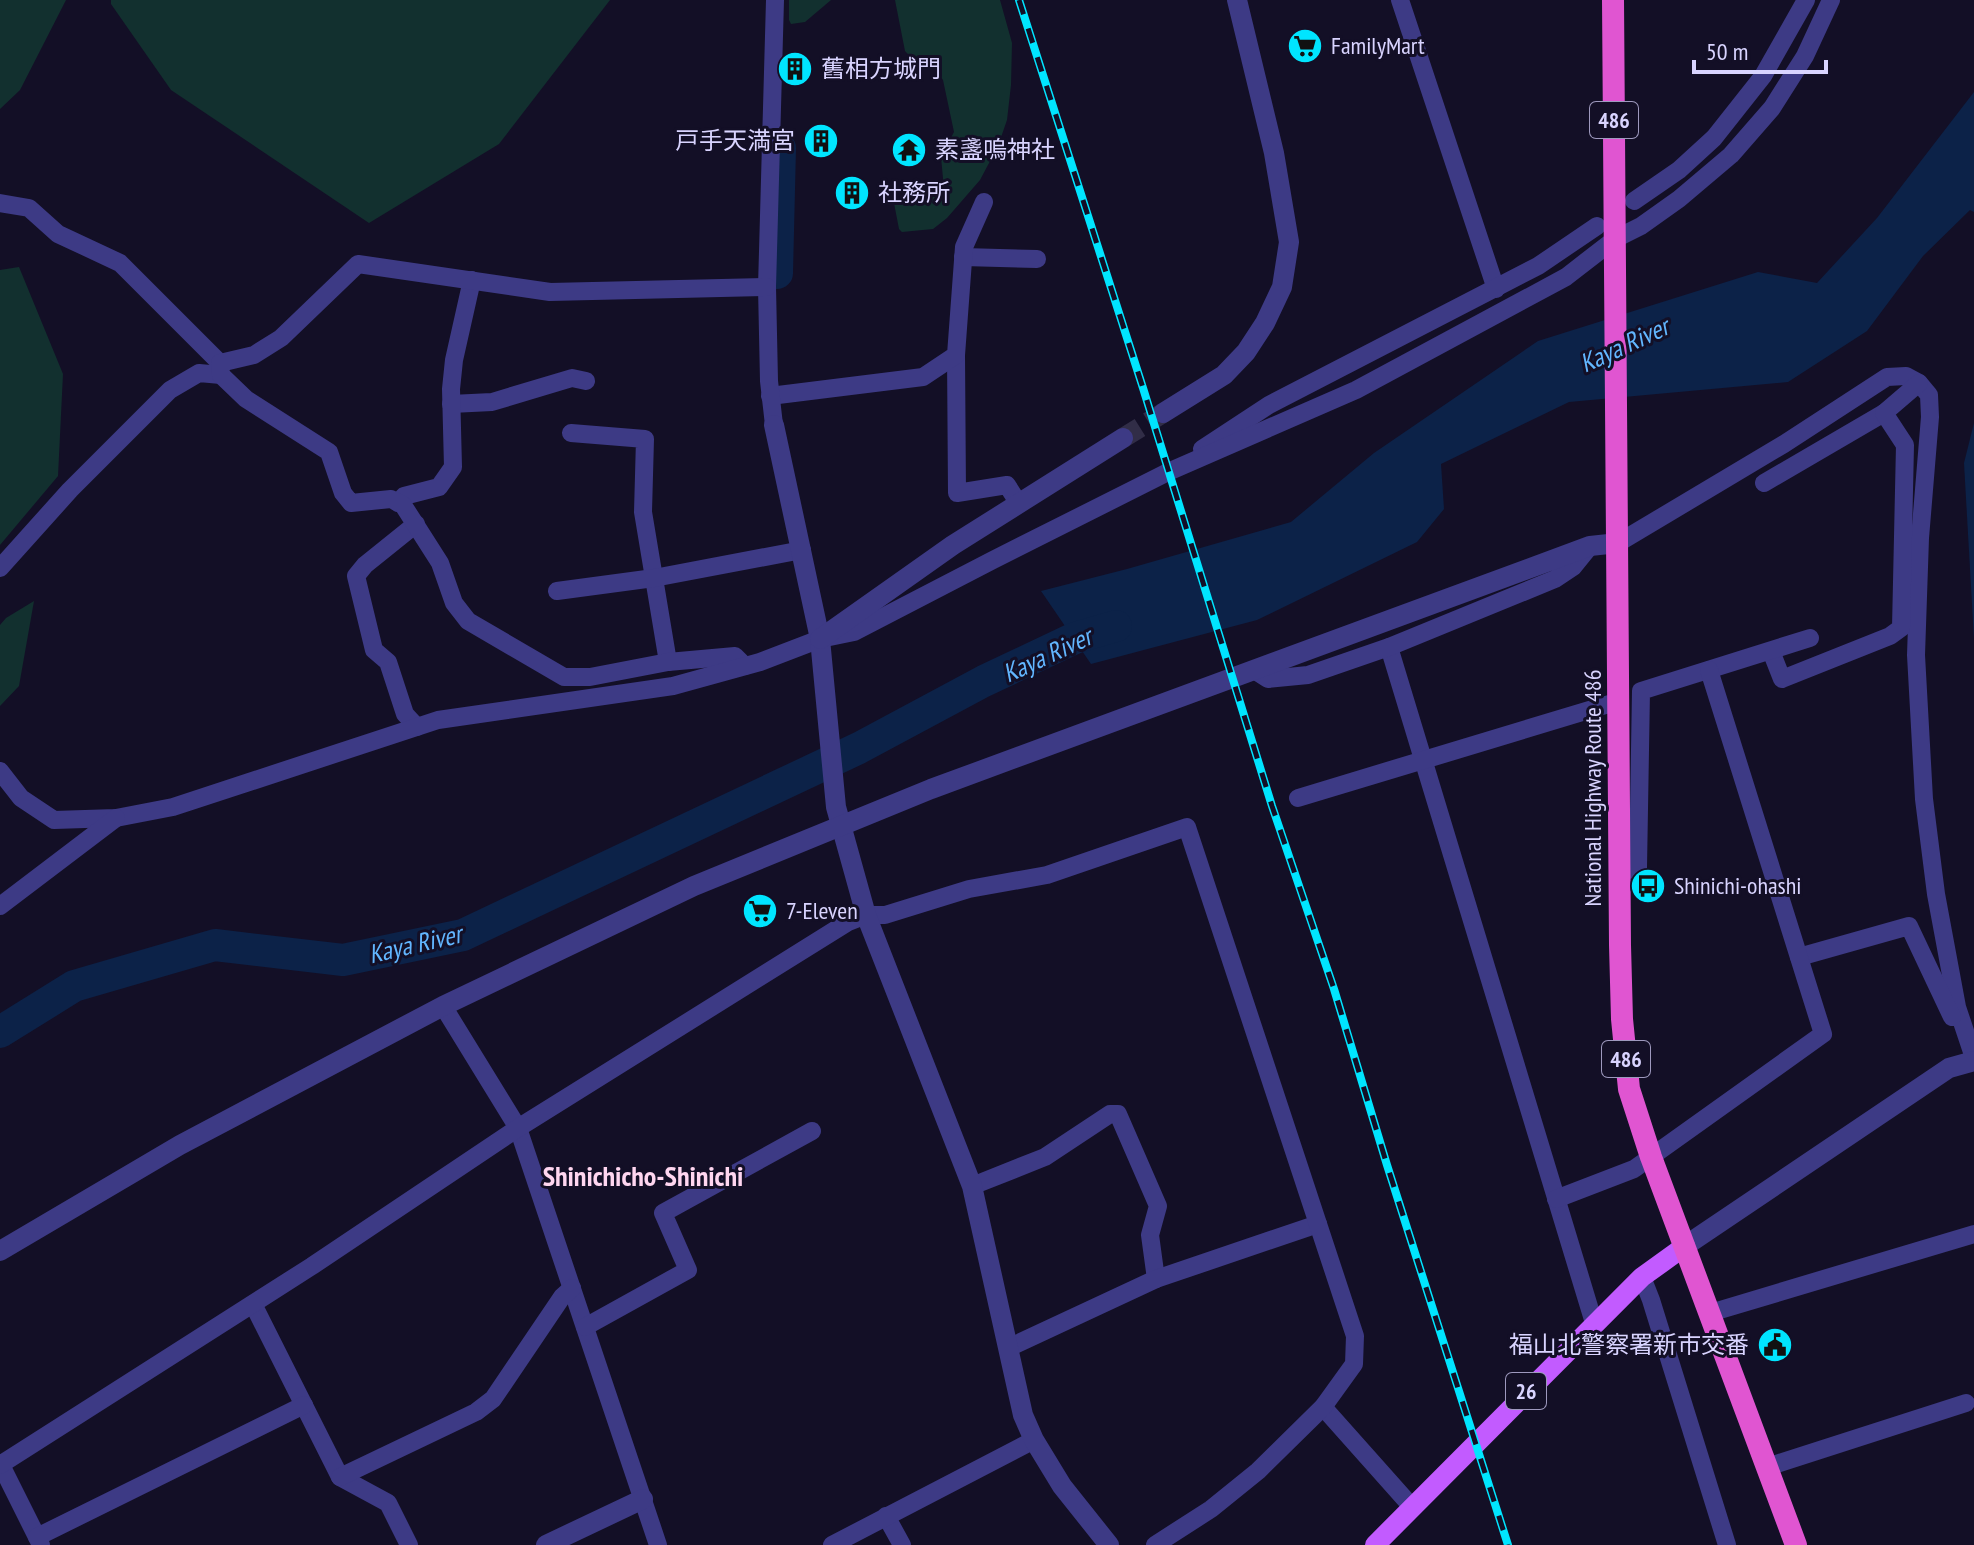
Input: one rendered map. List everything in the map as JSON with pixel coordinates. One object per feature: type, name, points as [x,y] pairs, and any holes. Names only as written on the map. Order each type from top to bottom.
[{"type":"highway","name":"National Highway Route 486","points":[[1613,0],[1606,233],[1618,543],[1622,1019],[1629,1089],[1651,1157],[1796,1545]]},
{"type":"main road","name":"26","points":[[1375,1545],[1594,1323],[1642,1277],[1685,1246]]},
{"type":"street","points":[[775,0],[767,287],[770,396],[820,639],[838,817],[866,915],[972,1186],[1023,1415],[1062,1486],[1109,1545]]},
{"type":"street","points":[[1163,413],[1224,375],[1235,364],[1265,323],[1282,287],[1289,242],[1274,153],[1237,0]]},
{"type":"street","points":[[1400,0],[1496,289]]},
{"type":"street","points":[[1634,201],[1679,170],[1714,138],[1763,76],[1806,0]]},
{"type":"street","points":[[1200,459],[1202,448],[1269,405],[1606,233],[1641,226],[1679,199],[1731,155],[1772,108],[1805,56],[1831,0]]},
{"type":"street","points":[[984,202],[964,247],[963,257],[956,355],[957,493],[1007,485],[1019,504]]},
{"type":"street","points":[[0,203],[29,208],[58,234],[120,263],[246,399],[329,452],[343,493],[351,503],[391,499],[403,505],[440,563],[454,603],[468,621],[564,677],[590,677],[668,662],[735,656],[745,666]]},
{"type":"street","points":[[0,771],[21,798],[54,820],[116,818],[173,807],[438,720],[673,686],[745,666],[820,639],[854,632],[1168,472],[1356,390],[1566,277],[1606,233]]},
{"type":"street","points":[[963,257],[1037,259]]},
{"type":"street","points":[[0,568],[70,490],[170,390],[199,373],[220,369],[254,355],[281,338],[358,264],[550,292],[767,287]]},
{"type":"street","points":[[398,503],[404,496],[439,487],[453,467],[451,389],[454,360],[472,280]]},
{"type":"street","points":[[770,396],[923,377],[956,355]]},
{"type":"street","points":[[0,1251],[180,1145],[443,1006],[838,817],[931,789],[1590,546],[1618,543],[1784,444],[1887,377],[1906,376],[1919,383],[1929,395],[1930,417],[1920,538],[1916,655],[1924,799],[1936,894],[1957,1007],[1974,1060],[1949,1068],[1685,1246]]},
{"type":"street","points":[[451,404],[492,402],[572,378],[586,381]]},
{"type":"street","points":[[1764,483],[1884,413],[1919,383]]},
{"type":"street","points":[[1771,651],[1782,679],[1890,636],[1901,628],[1905,445],[1884,413]]},
{"type":"street","points":[[571,433],[645,439],[643,512],[668,662]]},
{"type":"street","points":[[820,639],[953,545],[1123,438]]},
{"type":"street","points":[[416,524],[365,565],[356,576],[374,650],[388,662],[405,714],[417,727]]},
{"type":"street","points":[[1254,670],[1268,679],[1308,675],[1389,647],[1555,579],[1573,567],[1590,546]]},
{"type":"street","points":[[557,591],[654,578],[802,550]]},
{"type":"street","points":[[1619,872],[1638,868],[1641,691],[1810,638]]},
{"type":"street","points":[[1389,647],[1594,1323]]},
{"type":"street","points":[[1556,1199],[1634,1169],[1823,1034],[1709,670]]},
{"type":"street","points":[[1298,798],[1619,701]]},
{"type":"street","points":[[0,906],[116,818]]},
{"type":"street","points":[[304,1405],[39,1541],[0,1464],[253,1304],[518,1128],[848,922],[866,915],[885,915],[969,889],[1047,875],[1187,827],[1355,1336],[1354,1364],[1323,1407],[1258,1471],[1211,1509],[1155,1545]]},
{"type":"street","points":[[1799,957],[1909,926],[1961,1036],[1966,1036]]},
{"type":"street","points":[[443,1006],[518,1128],[658,1545]]},
{"type":"street","points":[[972,1186],[1045,1157],[1110,1114],[1118,1114],[1158,1206],[1150,1235],[1156,1279]]},
{"type":"street","points":[[585,1327],[688,1270],[663,1213],[812,1131]]},
{"type":"street","points":[[1008,1348],[1156,1279],[1318,1224]]},
{"type":"street","points":[[1710,1313],[1974,1234]]},
{"type":"street","points":[[1642,1277],[1727,1545]]},
{"type":"street","points":[[340,1477],[476,1412],[493,1399],[562,1297],[572,1288]]},
{"type":"street","points":[[253,1304],[340,1477],[388,1503],[409,1545]]},
{"type":"street","points":[[1767,1467],[1966,1403]]},
{"type":"street","points":[[1323,1407],[1412,1507]]},
{"type":"street","points":[[832,1545],[1034,1440]]},
{"type":"street","points":[[546,1545],[643,1499]]},
{"type":"street","points":[[886,1516],[902,1545]]},
{"type":"green space","points":[[0,0],[66,0],[20,90],[0,109]]},
{"type":"green space","points":[[111,0],[610,0],[499,144],[369,223],[171,90]]},
{"type":"green space","points":[[789,0],[831,0],[805,22],[791,24]]},
{"type":"green space","points":[[895,0],[1000,0],[1012,43],[1007,120],[998,146],[980,180],[947,218],[933,229],[902,232],[894,203],[944,189],[941,157],[954,132],[943,80],[937,71],[905,51]]},
{"type":"green space","points":[[19,267],[63,374],[58,476],[0,545],[0,270]]},
{"type":"green space","points":[[34,601],[19,686],[0,706],[0,625]]},
{"type":"water","points":[[1974,92],[1974,212],[1970,210],[1923,256],[1867,331],[1788,382],[1569,402],[1441,464],[1444,509],[1417,542],[1257,620],[1091,664],[1041,591],[1291,522],[1374,453],[1538,341],[1758,272],[1817,283],[1877,218]]},
{"type":"water","points":[[1974,423],[1974,639],[1964,463]]},
{"type":"waterway","points":[[777,273],[780,148]]},
{"type":"waterway","name":"Kaya River","points":[[0,1032],[74,986],[215,945],[343,960],[463,935],[859,748],[984,681],[1075,638],[1116,626]]},
{"type":"tunnel","points":[[1123,438],[1163,413]]},
{"type":"railway","points":[[1019,0],[1508,1545]]},
{"type":"place","name":"FamilyMart","points":[[1305,46]]},
{"type":"place","name":"舊相方城門","points":[[795,69]]},
{"type":"place","name":"戸手天満宮","points":[[821,141]]},
{"type":"place","name":"素盞嗚神社","points":[[909,150]]},
{"type":"place","name":"社務所","points":[[852,193]]},
{"type":"place","name":"Shinichi-ohashi","points":[[1648,886]]},
{"type":"place","name":"7-Eleven","points":[[760,911]]},
{"type":"place","name":"福山北警察署新市交番","points":[[1775,1345]]},
{"type":"district","name":"Shinichicho-Shinichi","points":[[643,1176]]}]
